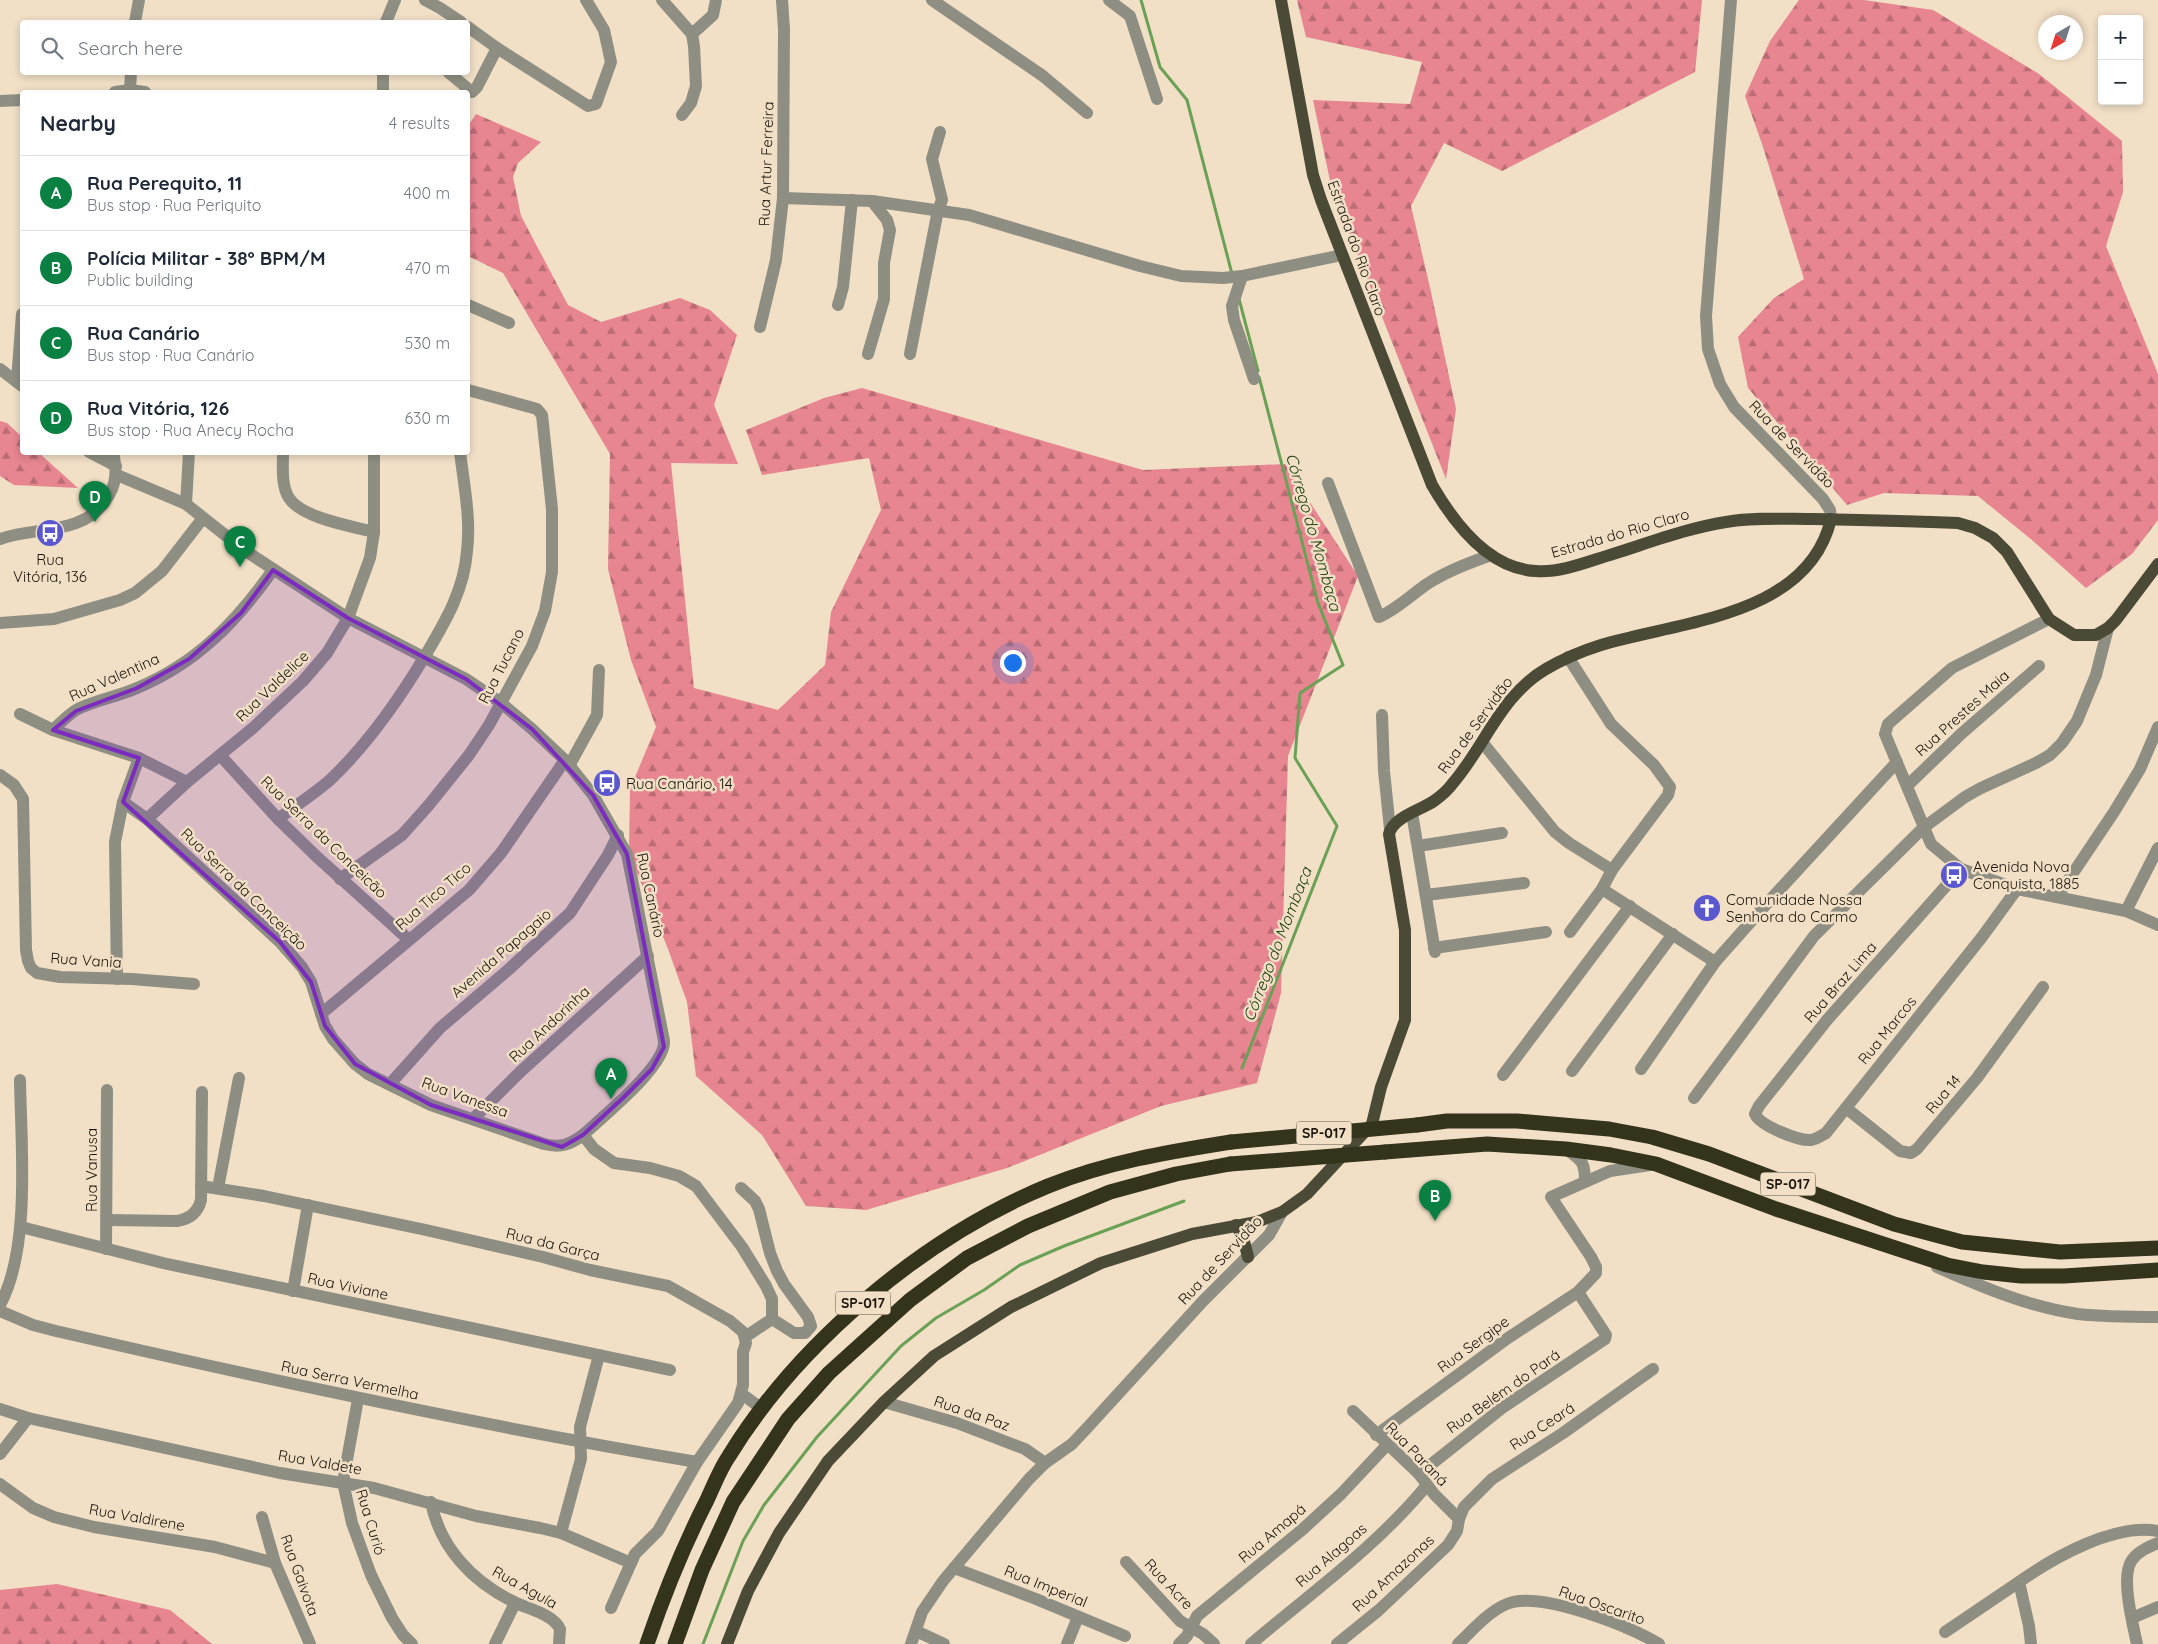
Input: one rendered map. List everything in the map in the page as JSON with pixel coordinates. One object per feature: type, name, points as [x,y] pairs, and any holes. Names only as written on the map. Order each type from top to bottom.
[{"type":"highway","name":"SP-017","points":[[647,1644],[662,1599],[689,1534],[728,1456],[762,1409],[805,1357],[845,1318],[889,1282],[938,1246],[993,1212],[1048,1186],[1101,1168],[1153,1154],[1231,1142],[1447,1122],[1517,1121],[1609,1129],[1652,1137],[1709,1154],[1894,1224],[1962,1242],[2060,1252],[2158,1248]]},
{"type":"highway","name":"SP-017","points":[[675,1644],[702,1570],[733,1502],[788,1419],[830,1373],[910,1300],[967,1258],[1028,1226],[1110,1192],[1176,1174],[1230,1164],[1487,1144],[1566,1149],[1656,1164],[1776,1209],[1947,1265],[1983,1272],[2021,1276],[2064,1276],[2158,1270]]},
{"type":"main road","name":"Estrada do Rio Claro","points":[[1281,0],[1313,175],[1342,255],[1432,485],[1446,510],[1465,532],[1491,555],[1518,568],[1536,572],[1598,559],[1682,531],[1728,521],[1763,518],[1958,523],[1975,528],[1993,538],[2007,552],[2049,619],[2064,630],[2074,635],[2084,636],[2096,635],[2108,628]]},
{"type":"main road","name":"Rua de Servidão","points":[[1282,1212],[1307,1194],[1372,1124],[1381,1087],[1405,1020],[1405,930],[1389,834],[1390,829],[1444,793],[1454,782],[1516,693],[1529,680],[1568,657],[1601,645],[1722,615],[1773,593],[1788,585],[1810,563],[1827,534],[1831,519]]},
{"type":"main road","points":[[2108,628],[2158,564]]},
{"type":"main road","points":[[727,1644],[748,1590],[779,1533],[828,1461],[884,1402],[934,1356],[1011,1307],[1101,1263],[1192,1234],[1257,1222],[1282,1212]]},
{"type":"main road","points":[[1236,1225],[1243,1237],[1248,1257]]},
{"type":"street","points":[[135,20],[139,0]]},
{"type":"street","points":[[387,20],[395,0]]},
{"type":"street","points":[[425,0],[458,20]]},
{"type":"street","points":[[470,28],[497,48],[588,106],[596,104],[611,62],[604,30],[586,0]]},
{"type":"street","points":[[662,0],[692,34],[696,86],[691,103],[682,115]]},
{"type":"street","points":[[692,34],[713,15],[716,0]]},
{"type":"street","name":"Rua Artur Ferreira","points":[[760,327],[776,260],[784,198],[784,28],[782,0]]},
{"type":"street","points":[[932,0],[1043,76],[1087,113]]},
{"type":"street","points":[[1109,0],[1130,16],[1157,99]]},
{"type":"street","name":"Rua de Servidão","points":[[1731,0],[1706,316],[1708,349],[1720,384],[1734,407],[1823,499],[1830,510],[1831,519]]},
{"type":"street","points":[[470,90],[472,92],[477,87],[497,48]]},
{"type":"street","points":[[130,90],[131,75]]},
{"type":"street","points":[[383,75],[383,90]]},
{"type":"street","points":[[452,75],[470,90]]},
{"type":"street","points":[[0,101],[20,100]]},
{"type":"street","points":[[910,354],[938,210],[942,200],[932,159],[940,132]]},
{"type":"street","points":[[784,198],[872,201],[969,215],[1132,264],[1181,276],[1223,278],[1242,276],[1342,255]]},
{"type":"street","points":[[838,304],[843,287],[852,200]]},
{"type":"street","points":[[868,354],[884,298],[884,264],[890,230],[887,220],[872,201]]},
{"type":"street","points":[[1242,276],[1232,306],[1234,320],[1254,378]]},
{"type":"street","points":[[470,306],[509,323]]},
{"type":"street","points":[[0,369],[20,383]]},
{"type":"street","name":"Rua Tucano","points":[[340,879],[402,835],[469,755],[489,725],[532,646],[546,611],[552,572],[552,509],[542,415],[537,409],[470,391]]},
{"type":"street","name":"Rua Canário","points":[[94,455],[116,470],[186,504],[244,550],[348,618],[466,679],[500,702],[532,729],[567,763],[593,795],[618,835],[629,863],[664,1047],[652,1069],[583,1135]]},
{"type":"street","points":[[0,539],[74,525],[85,520],[102,507],[114,486],[116,470],[114,455]]},
{"type":"street","points":[[186,504],[189,455]]},
{"type":"street","points":[[283,455],[285,487],[288,498],[296,506],[312,514],[374,532]]},
{"type":"street","name":"Rua Valdelice","points":[[147,819],[187,782],[277,707],[327,653],[348,618],[370,558],[374,532],[374,455]]},
{"type":"street","points":[[278,819],[329,780],[374,731],[404,692],[452,611],[462,582],[468,550],[467,517],[460,455]]},
{"type":"street","points":[[1328,483],[1379,617],[1388,613],[1447,572],[1491,555]]},
{"type":"street","points":[[0,623],[54,619],[120,600],[135,593],[162,571],[203,518]]},
{"type":"street","name":"Rua Valentina","points":[[53,730],[76,711],[137,688],[189,660],[223,632],[241,613],[273,570]]},
{"type":"street","points":[[2049,619],[1952,668],[1888,724],[1885,734],[1931,844],[1961,869],[2017,889],[2126,911],[2158,925]]},
{"type":"street","points":[[1694,1098],[1814,936],[1923,828],[1966,797],[1981,788],[2036,763],[2050,755],[2062,743],[2077,720],[2091,689],[2108,628]]},
{"type":"street","points":[[1568,657],[1611,724],[1654,765],[1670,787],[1668,795],[1612,870],[1602,890],[1570,932]]},
{"type":"street","name":"Rua Prestes Maia","points":[[1907,786],[1961,734],[2039,666]]},
{"type":"street","name":"Rua Tico Tico","points":[[321,1014],[408,939],[444,912],[487,870],[501,853],[567,763],[597,715],[599,670]]},
{"type":"street","points":[[20,714],[53,730],[140,758],[187,782]]},
{"type":"street","points":[[1382,715],[1384,770],[1390,829]]},
{"type":"street","points":[[2058,897],[2140,769],[2158,726]]},
{"type":"street","points":[[1482,742],[1555,832],[1612,870]]},
{"type":"street","name":"Rua Serra da Conceicão","points":[[220,755],[278,819],[340,879],[408,939]]},
{"type":"street","points":[[117,979],[115,842],[123,802],[140,758]]},
{"type":"street","points":[[1641,1069],[1715,962],[1897,762]]},
{"type":"street","name":"Rua Vania","points":[[0,775],[14,785],[23,799],[26,950],[31,968],[37,973],[60,977],[194,984]]},
{"type":"street","name":"Rua Serra da Conceição","points":[[123,802],[147,819],[280,942],[302,967],[311,982],[321,1014]]},
{"type":"street","points":[[1412,813],[1434,950],[1546,932]]},
{"type":"street","points":[[1418,846],[1502,833]]},
{"type":"street","name":"Avenida Papagaio","points":[[390,1084],[440,1028],[508,970],[570,913],[608,856],[618,835]]},
{"type":"street","points":[[2126,911],[2158,848]]},
{"type":"street","name":"Rua Braz Lima","points":[[1759,1121],[1755,1114],[1756,1110],[1827,1020],[1961,869]]},
{"type":"street","points":[[1426,895],[1524,883]]},
{"type":"street","name":"Rua Marcos","points":[[1759,1121],[1792,1136],[1810,1140],[1826,1133],[1982,937],[2017,889]]},
{"type":"street","points":[[1602,890],[1630,906],[1715,962]]},
{"type":"street","points":[[1503,1074],[1630,906]]},
{"type":"street","points":[[1572,1071],[1673,934]]},
{"type":"street","name":"Rua Andorinha","points":[[474,1118],[519,1074],[648,956]]},
{"type":"street","name":"Rua 14","points":[[1846,1108],[1900,1151],[1911,1152],[1917,1150],[1977,1078],[2043,987]]},
{"type":"street","name":"Rua Vanessa","points":[[321,1014],[333,1039],[355,1064],[431,1105],[474,1118],[544,1144],[562,1147],[571,1144],[583,1135]]},
{"type":"street","points":[[218,1188],[239,1078]]},
{"type":"street","points":[[0,1305],[7,1291],[21,1227],[20,1080]]},
{"type":"street","name":"Rua Vanusa","points":[[106,1249],[108,1220],[107,1090]]},
{"type":"street","points":[[108,1220],[177,1221],[185,1220],[196,1211],[200,1205],[201,1186],[202,1092]]},
{"type":"street","points":[[583,1135],[594,1149],[614,1163],[650,1168],[679,1176],[696,1186],[742,1248],[766,1286],[772,1299],[772,1319]]},
{"type":"street","points":[[1566,1149],[1583,1162],[1585,1181],[1610,1171],[1656,1164]]},
{"type":"street","name":"Rua Sergipe","points":[[1376,1435],[1508,1338],[1578,1292],[1590,1281],[1596,1272],[1596,1267],[1551,1198],[1585,1181]]},
{"type":"street","name":"Rua da Garça","points":[[201,1186],[308,1205],[485,1244],[590,1270],[668,1286],[730,1321],[743,1332],[745,1337]]},
{"type":"street","points":[[741,1188],[755,1201],[777,1271],[784,1284],[808,1316],[811,1326],[805,1333],[794,1333],[772,1319]]},
{"type":"street","points":[[293,1291],[308,1205]]},
{"type":"street","name":"Rua de Servidão","points":[[911,1644],[922,1612],[943,1581],[1029,1480],[1045,1463],[1072,1444],[1203,1301],[1269,1235],[1282,1212]]},
{"type":"street","name":"Rua Viviane","points":[[21,1227],[106,1249],[293,1291],[670,1370]]},
{"type":"street","points":[[1901,1251],[1974,1283],[2044,1307],[2076,1314],[2109,1317],[2158,1317]]},
{"type":"street","name":"Rua Belém do Pará","points":[[1418,1474],[1502,1408],[1603,1341],[1606,1335],[1578,1292]]},
{"type":"street","name":"Rua Serra Vermelha","points":[[0,1311],[33,1325],[56,1331],[358,1399],[580,1443],[697,1462]]},
{"type":"street","points":[[611,1608],[635,1554],[658,1531],[697,1462],[742,1394],[745,1337],[772,1319]]},
{"type":"street","points":[[561,1533],[581,1459],[580,1427],[599,1355]]},
{"type":"street","name":"Rua Ceará","points":[[1459,1519],[1469,1501],[1497,1475],[1563,1433],[1653,1369]]},
{"type":"street","points":[[742,1394],[762,1409]]},
{"type":"street","name":"Rua Curió","points":[[358,1399],[343,1482],[352,1523],[371,1575],[399,1629],[412,1644]]},
{"type":"street","name":"Rua da Paz","points":[[884,1402],[957,1423],[1025,1448],[1045,1463]]},
{"type":"street","name":"Rua Valdete","points":[[0,1409],[28,1418],[280,1473],[343,1482],[431,1502],[476,1516],[561,1533],[631,1563]]},
{"type":"street","name":"Rua Paraná","points":[[1353,1411],[1418,1474],[1459,1519]]},
{"type":"street","points":[[0,1454],[28,1418]]},
{"type":"street","name":"Rua Amapá","points":[[1180,1644],[1197,1616],[1303,1529],[1341,1494],[1387,1446]]},
{"type":"street","name":"Rua Valdirene","points":[[0,1484],[33,1508],[54,1517],[94,1527],[215,1547],[275,1563]]},
{"type":"street","name":"Rua Alagoas","points":[[1251,1644],[1358,1554],[1403,1513],[1427,1485]]},
{"type":"street","name":"Rua Aguía","points":[[431,1502],[436,1524],[456,1556],[479,1581],[495,1592],[550,1618],[558,1626],[560,1632],[559,1644]]},
{"type":"street","name":"Rua Gaivota","points":[[262,1517],[275,1563],[310,1644]]},
{"type":"street","name":"Rua Amazonas","points":[[1338,1644],[1436,1558],[1454,1538],[1459,1519]]},
{"type":"street","points":[[1945,1632],[2052,1561],[2107,1536],[2134,1529],[2158,1531]]},
{"type":"street","points":[[2137,1644],[2127,1570],[2136,1555],[2158,1543]]},
{"type":"street","name":"Rua Acre","points":[[1126,1562],[1180,1621],[1214,1644]]},
{"type":"street","name":"Rua Imperial","points":[[954,1568],[1125,1636]]},
{"type":"street","points":[[2019,1582],[2031,1644]]},
{"type":"street","name":"Rua Oscarito","points":[[1458,1644],[1498,1609],[1512,1602],[1527,1601],[1576,1610],[1623,1627],[1659,1644]]},
{"type":"street","points":[[495,1644],[515,1603]]},
{"type":"street","points":[[2132,1618],[2158,1607]]},
{"type":"street","points":[[1067,1644],[1078,1617]]},
{"type":"street","points":[[916,1631],[944,1644]]},
{"type":"highlighted area","points":[[273,570],[348,618],[466,679],[532,729],[593,795],[627,854],[664,1047],[652,1069],[624,1097],[583,1135],[562,1147],[431,1105],[355,1064],[325,1026],[311,982],[280,942],[123,802],[139,758],[53,730],[76,711],[137,688],[189,659],[241,613]]},
{"type":"green space","points":[[1297,0],[1702,0],[1695,72],[1502,171],[1444,143],[1411,206],[1456,409],[1446,479],[1332,190],[1313,100],[1410,104],[1422,62],[1306,37]]},
{"type":"green space","points":[[1799,0],[1864,0],[1933,10],[2039,74],[2122,141],[2123,192],[2106,246],[2158,374],[2158,520],[2132,554],[2086,588],[2032,540],[1978,496],[1884,493],[1847,505],[1748,388],[1738,337],[1774,298],[1804,279],[1745,96],[1770,41]]},
{"type":"green space","points":[[476,114],[541,142],[518,163],[513,177],[521,216],[568,305],[601,322],[680,298],[710,310],[737,335],[714,405],[738,464],[671,463],[694,688],[778,710],[825,665],[831,612],[881,510],[869,458],[762,475],[746,430],[824,398],[862,388],[1143,470],[1285,464],[1358,576],[1288,756],[1281,993],[1257,1083],[1161,1106],[1007,1168],[866,1210],[806,1206],[762,1135],[696,1076],[687,1002],[668,949],[629,853],[630,789],[656,727],[631,660],[608,569],[610,454],[503,273],[470,257],[470,123]]},
{"type":"green space","points":[[0,421],[7,423],[20,435],[20,455],[41,455],[78,488],[14,485],[0,476]]},
{"type":"green space","points":[[57,1584],[170,1610],[212,1644],[0,1644],[0,1590]]},
{"type":"waterway","name":"Córrego do Mombaça","points":[[1141,0],[1160,67],[1187,100],[1232,274]]},
{"type":"waterway","name":"Córrego do Mombaça","points":[[1239,299],[1258,371]]},
{"type":"waterway","name":"Córrego do Mombaça","points":[[1242,1068],[1337,826],[1295,758],[1300,693],[1343,665],[1318,603],[1259,377]]},
{"type":"waterway","points":[[703,1644],[743,1541],[764,1505],[817,1437],[901,1346],[936,1318],[984,1290],[1020,1265],[1064,1246],[1184,1201]]},
{"type":"place","name":"Rua Vitória, 126","points":[[95,522]]},
{"type":"place","name":"Rua Vitória, 136","points":[[50,533]]},
{"type":"place","name":"Rua Canário","points":[[240,567]]},
{"type":"place","name":"Rua Canário, 14","points":[[607,783]]},
{"type":"place","name":"Avenida Nova Conquista, 1885","points":[[1954,875]]},
{"type":"place","name":"Comunidade Nossa Senhora do Carmo","points":[[1707,908]]},
{"type":"place","name":"Rua Perequito, 11","points":[[611,1099]]},
{"type":"place","name":"Polícia Militar - 38º BPM/M","points":[[1435,1221]]}]
